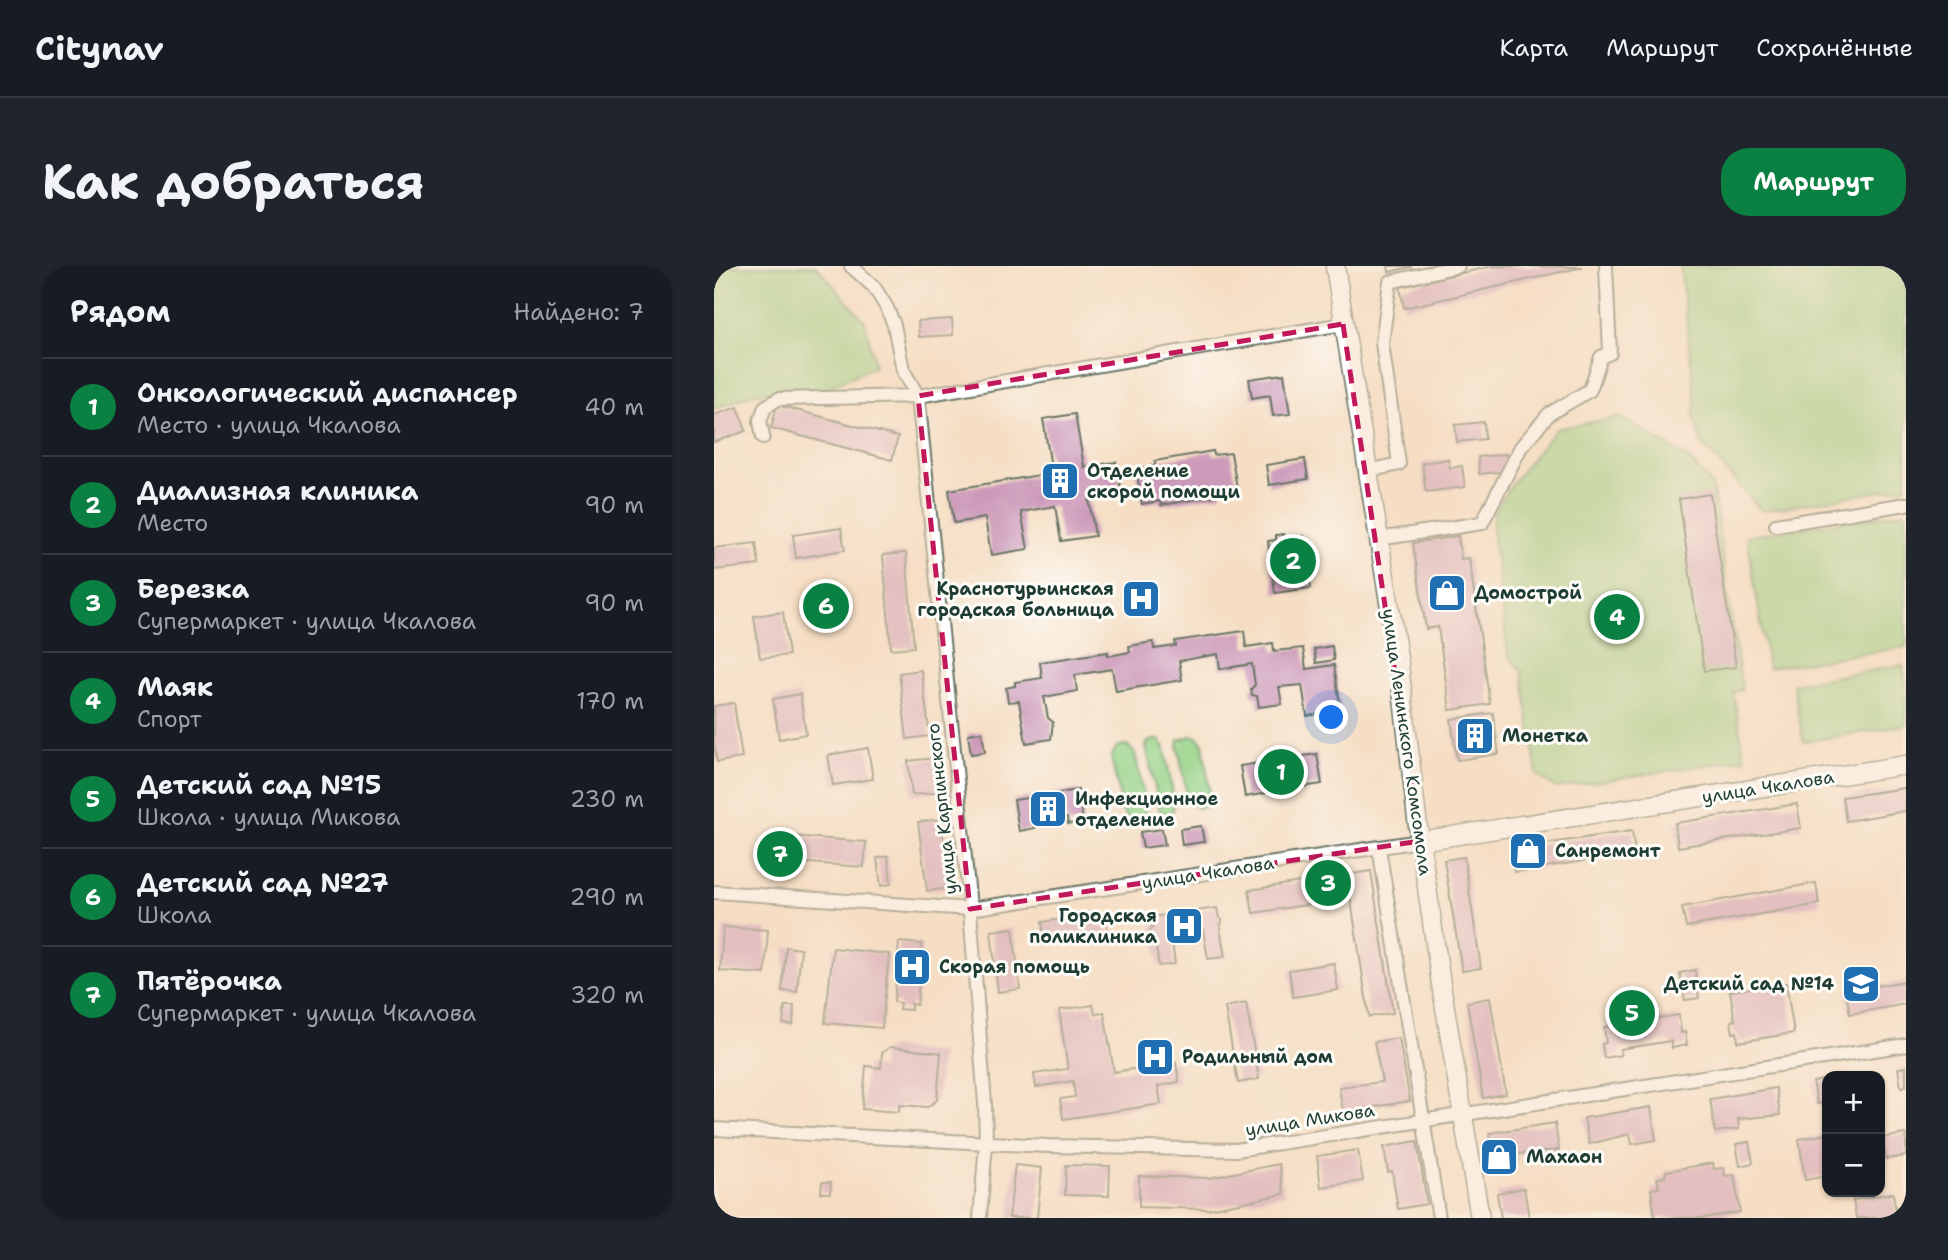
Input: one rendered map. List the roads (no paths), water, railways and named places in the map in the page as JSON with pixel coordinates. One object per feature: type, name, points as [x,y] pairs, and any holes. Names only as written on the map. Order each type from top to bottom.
[{"type":"main road","name":"улица Ленинского Комсомола","points":[[1335,266],[1398,664],[1420,841],[1461,1114],[1480,1218]]},
{"type":"main road","name":"улица Чкалова","points":[[1420,841],[1906,765]]},
{"type":"street","points":[[851,266],[874,287],[887,308],[894,325],[903,370],[918,396]]},
{"type":"street","points":[[1368,471],[1399,464],[1382,343],[1390,282],[1458,266]]},
{"type":"street","points":[[1378,539],[1482,523],[1521,447],[1549,414],[1590,390],[1601,357],[1609,353],[1606,266]]},
{"type":"street","points":[[763,438],[760,421],[765,407],[778,399],[918,396],[1343,324]]},
{"type":"street","name":"улица Карпинского","points":[[918,396],[970,909],[985,1104],[986,1143],[980,1218]]},
{"type":"street","points":[[1776,525],[1906,505]]},
{"type":"street","name":"улица Чкалова","points":[[714,892],[970,909],[1420,841]]},
{"type":"street","points":[[1379,848],[1439,1218]]},
{"type":"street","name":"улица Микова","points":[[714,1129],[986,1143],[1236,1150],[1906,1045]]},
{"type":"place","name":"Отделение скорой помощи","points":[[1060,481]]},
{"type":"place","name":"Диализная клиника","points":[[1293,561]]},
{"type":"place","name":"Домострой","points":[[1447,593]]},
{"type":"place","name":"Краснотурьинская городская больница","points":[[1141,599]]},
{"type":"place","name":"Детский сад №27","points":[[826,606]]},
{"type":"place","name":"Маяк","points":[[1617,617]]},
{"type":"place","name":"Монетка","points":[[1475,736]]},
{"type":"place","name":"Онкологический диспансер","points":[[1281,772]]},
{"type":"place","name":"Инфекционное отделение","points":[[1048,809]]},
{"type":"place","name":"Санремонт","points":[[1528,851]]},
{"type":"place","name":"Пятёрочка","points":[[780,854]]},
{"type":"place","name":"Березка","points":[[1328,883]]},
{"type":"place","name":"Городская поликлиника","points":[[1184,926]]},
{"type":"place","name":"Скорая помощь","points":[[912,967]]},
{"type":"place","name":"Детский сад №14","points":[[1861,984]]},
{"type":"place","name":"Детский сад №15","points":[[1632,1013]]},
{"type":"place","name":"Родильный дом","points":[[1155,1057]]},
{"type":"place","name":"Махаон","points":[[1499,1157]]}]
